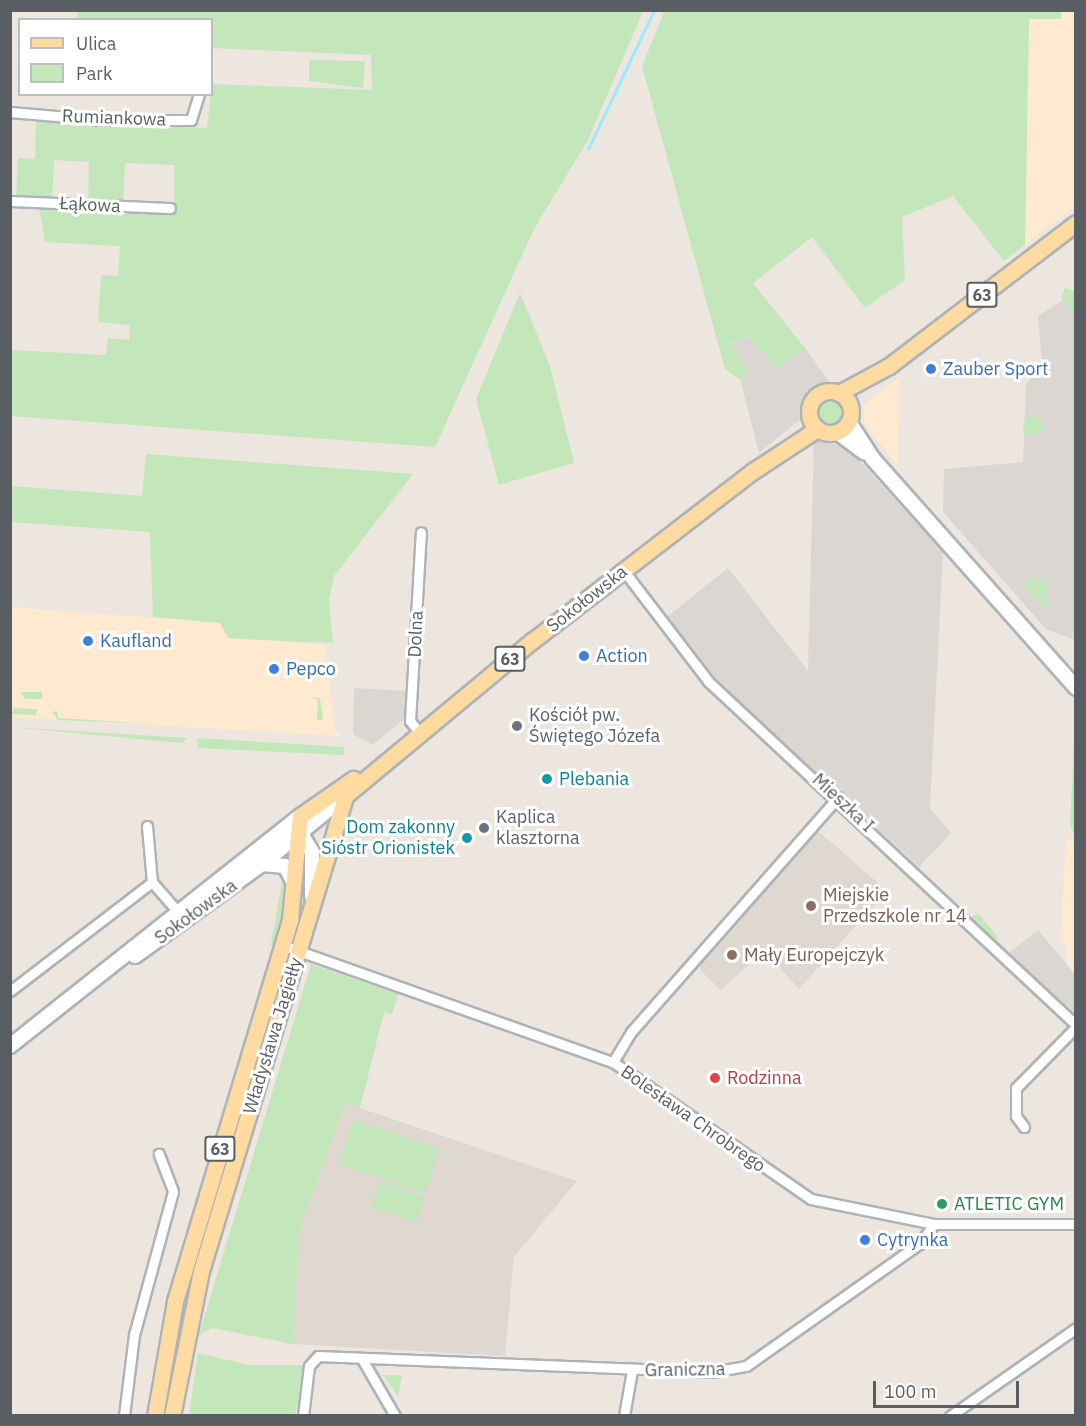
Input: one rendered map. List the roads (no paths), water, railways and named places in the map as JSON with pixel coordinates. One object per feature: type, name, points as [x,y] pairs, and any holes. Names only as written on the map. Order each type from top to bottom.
[{"type":"main road","name":"63","points":[[814,423],[817,396],[839,393],[889,366],[1076,224]]},
{"type":"main road","name":"63","points":[[851,406],[889,366]]},
{"type":"main road","points":[[814,423],[843,427],[851,406],[839,393]]},
{"type":"main road","name":"Sokołowska","points":[[345,796],[419,732],[814,423]]},
{"type":"main road","name":"Sokołowska","points":[[300,816],[377,767]]},
{"type":"main road","name":"Władysława Jagiełły","points":[[172,1416],[201,1271],[345,796]]},
{"type":"main road","name":"Władysława Jagiełły","points":[[155,1416],[175,1301],[282,945],[295,885],[296,834],[300,816]]},
{"type":"street","name":"Rumiankowa","points":[[10,112],[182,120],[195,116],[199,96]]},
{"type":"street","name":"Łąkowa","points":[[10,201],[170,208]]},
{"type":"street","points":[[843,427],[1076,688]]},
{"type":"street","name":"Dolna","points":[[419,732],[410,721],[421,532]]},
{"type":"street","name":"Mieszka I","points":[[624,571],[709,682],[838,797],[1076,1026]]},
{"type":"street","name":"Sokołowska","points":[[90,984],[262,864],[345,796]]},
{"type":"street","points":[[613,1062],[631,1032],[838,797]]},
{"type":"street","name":"Sokołowska","points":[[10,1046],[90,984],[177,911],[300,816]]},
{"type":"street","points":[[147,826],[152,882],[177,911]]},
{"type":"street","points":[[279,832],[296,834],[312,852],[311,913]]},
{"type":"street","points":[[262,864],[285,866],[295,885]]},
{"type":"street","points":[[10,991],[152,882]]},
{"type":"street","name":"Bolesława Chrobrego","points":[[282,945],[613,1062],[790,1188],[849,1210],[934,1224]]},
{"type":"street","points":[[1024,1127],[1016,1116],[1016,1088],[1076,1026]]},
{"type":"street","points":[[124,1416],[134,1335],[173,1191],[159,1154]]},
{"type":"street","points":[[934,1224],[1076,1224]]},
{"type":"street","name":"Graniczna","points":[[303,1416],[309,1366],[318,1356],[712,1372],[746,1366],[919,1244],[934,1224]]},
{"type":"street","points":[[950,1416],[1076,1328]]},
{"type":"street","points":[[362,1359],[395,1416]]},
{"type":"street","points":[[624,1416],[632,1370]]},
{"type":"waterway","points":[[588,149],[654,10]]},
{"type":"place","name":"Zauber Sport","points":[[931,369]]},
{"type":"place","name":"Kaufland","points":[[88,641]]},
{"type":"place","name":"Action","points":[[584,656]]},
{"type":"place","name":"Pepco","points":[[274,669]]},
{"type":"place","name":"Kościół pw. Świętego Józefa","points":[[517,726]]},
{"type":"place","name":"Plebania","points":[[547,779]]},
{"type":"place","name":"Kaplica klasztorna","points":[[484,828]]},
{"type":"place","name":"Dom zakonny Sióstr Orionistek","points":[[467,838]]},
{"type":"place","name":"Miejskie Przedszkole nr 14","points":[[811,906]]},
{"type":"place","name":"Mały Europejczyk","points":[[732,955]]},
{"type":"place","name":"Rodzinna","points":[[715,1078]]},
{"type":"place","name":"ATLETIC GYM","points":[[942,1204]]},
{"type":"place","name":"Cytrynka","points":[[865,1240]]}]
